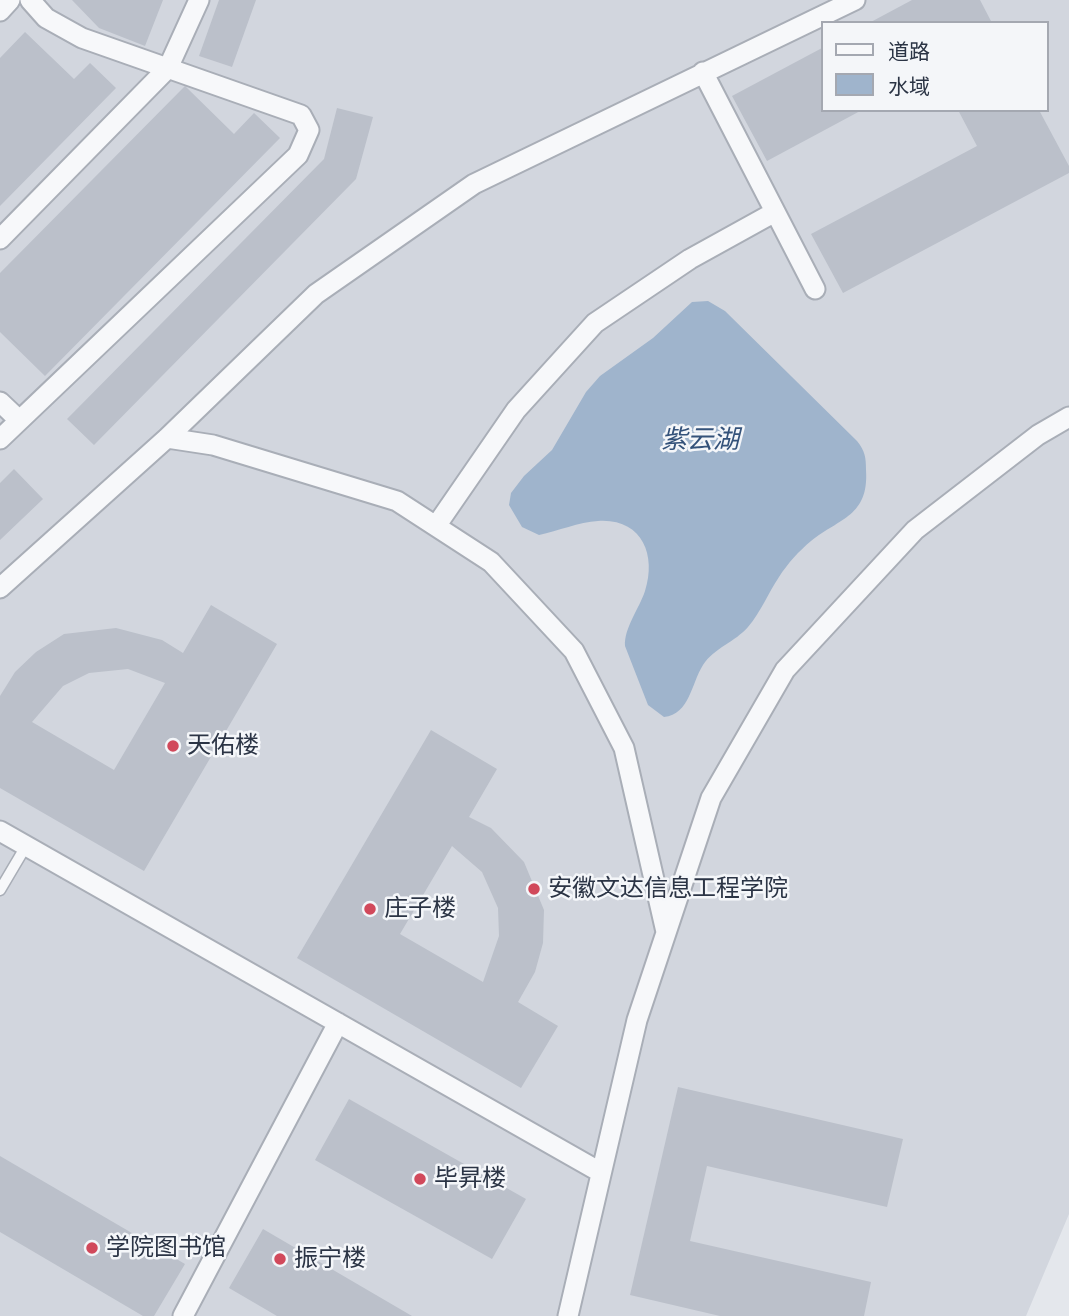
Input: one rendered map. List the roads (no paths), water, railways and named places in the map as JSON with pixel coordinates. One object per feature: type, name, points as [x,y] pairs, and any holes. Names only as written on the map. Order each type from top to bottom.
[{"type":"street","points":[[0,11],[10,0]]},
{"type":"street","points":[[0,439],[298,155],[309,130],[301,115],[82,38],[46,18],[30,0]]},
{"type":"street","points":[[0,239],[168,68],[199,0]]},
{"type":"street","points":[[0,588],[167,438],[316,294],[474,184],[855,0]]},
{"type":"street","points":[[703,72],[815,289]]},
{"type":"street","points":[[436,526],[516,410],[595,323],[690,259],[775,212]]},
{"type":"street","points":[[0,402],[19,421]]},
{"type":"street","points":[[568,1316],[637,1020],[711,798],[785,670],[915,530],[1038,435],[1069,417]]},
{"type":"street","points":[[167,438],[213,445],[397,500],[491,562],[575,651],[624,748],[666,933]]},
{"type":"street","points":[[0,831],[600,1172]]},
{"type":"street","points":[[183,1316],[338,1023]]},
{"type":"lane","points":[[0,890],[26,846]]},
{"type":"water","name":"紫云湖","points":[[708,301],[725,311],[857,441],[865,458],[866,485],[858,507],[811,541],[794,558],[748,627],[708,659],[685,704],[673,715],[664,717],[648,705],[625,646],[627,632],[645,591],[648,577],[647,552],[642,541],[625,525],[598,521],[539,535],[522,527],[509,505],[511,493],[524,476],[552,450],[586,392],[600,376],[653,338],[692,302]]},
{"type":"place","name":"天佑楼","points":[[173,746]]},
{"type":"place","name":"安徽文达信息工程学院","points":[[534,889]]},
{"type":"place","name":"庄子楼","points":[[370,909]]},
{"type":"place","name":"毕昇楼","points":[[420,1179]]},
{"type":"place","name":"学院图书馆","points":[[92,1248]]},
{"type":"place","name":"振宁楼","points":[[280,1259]]}]
